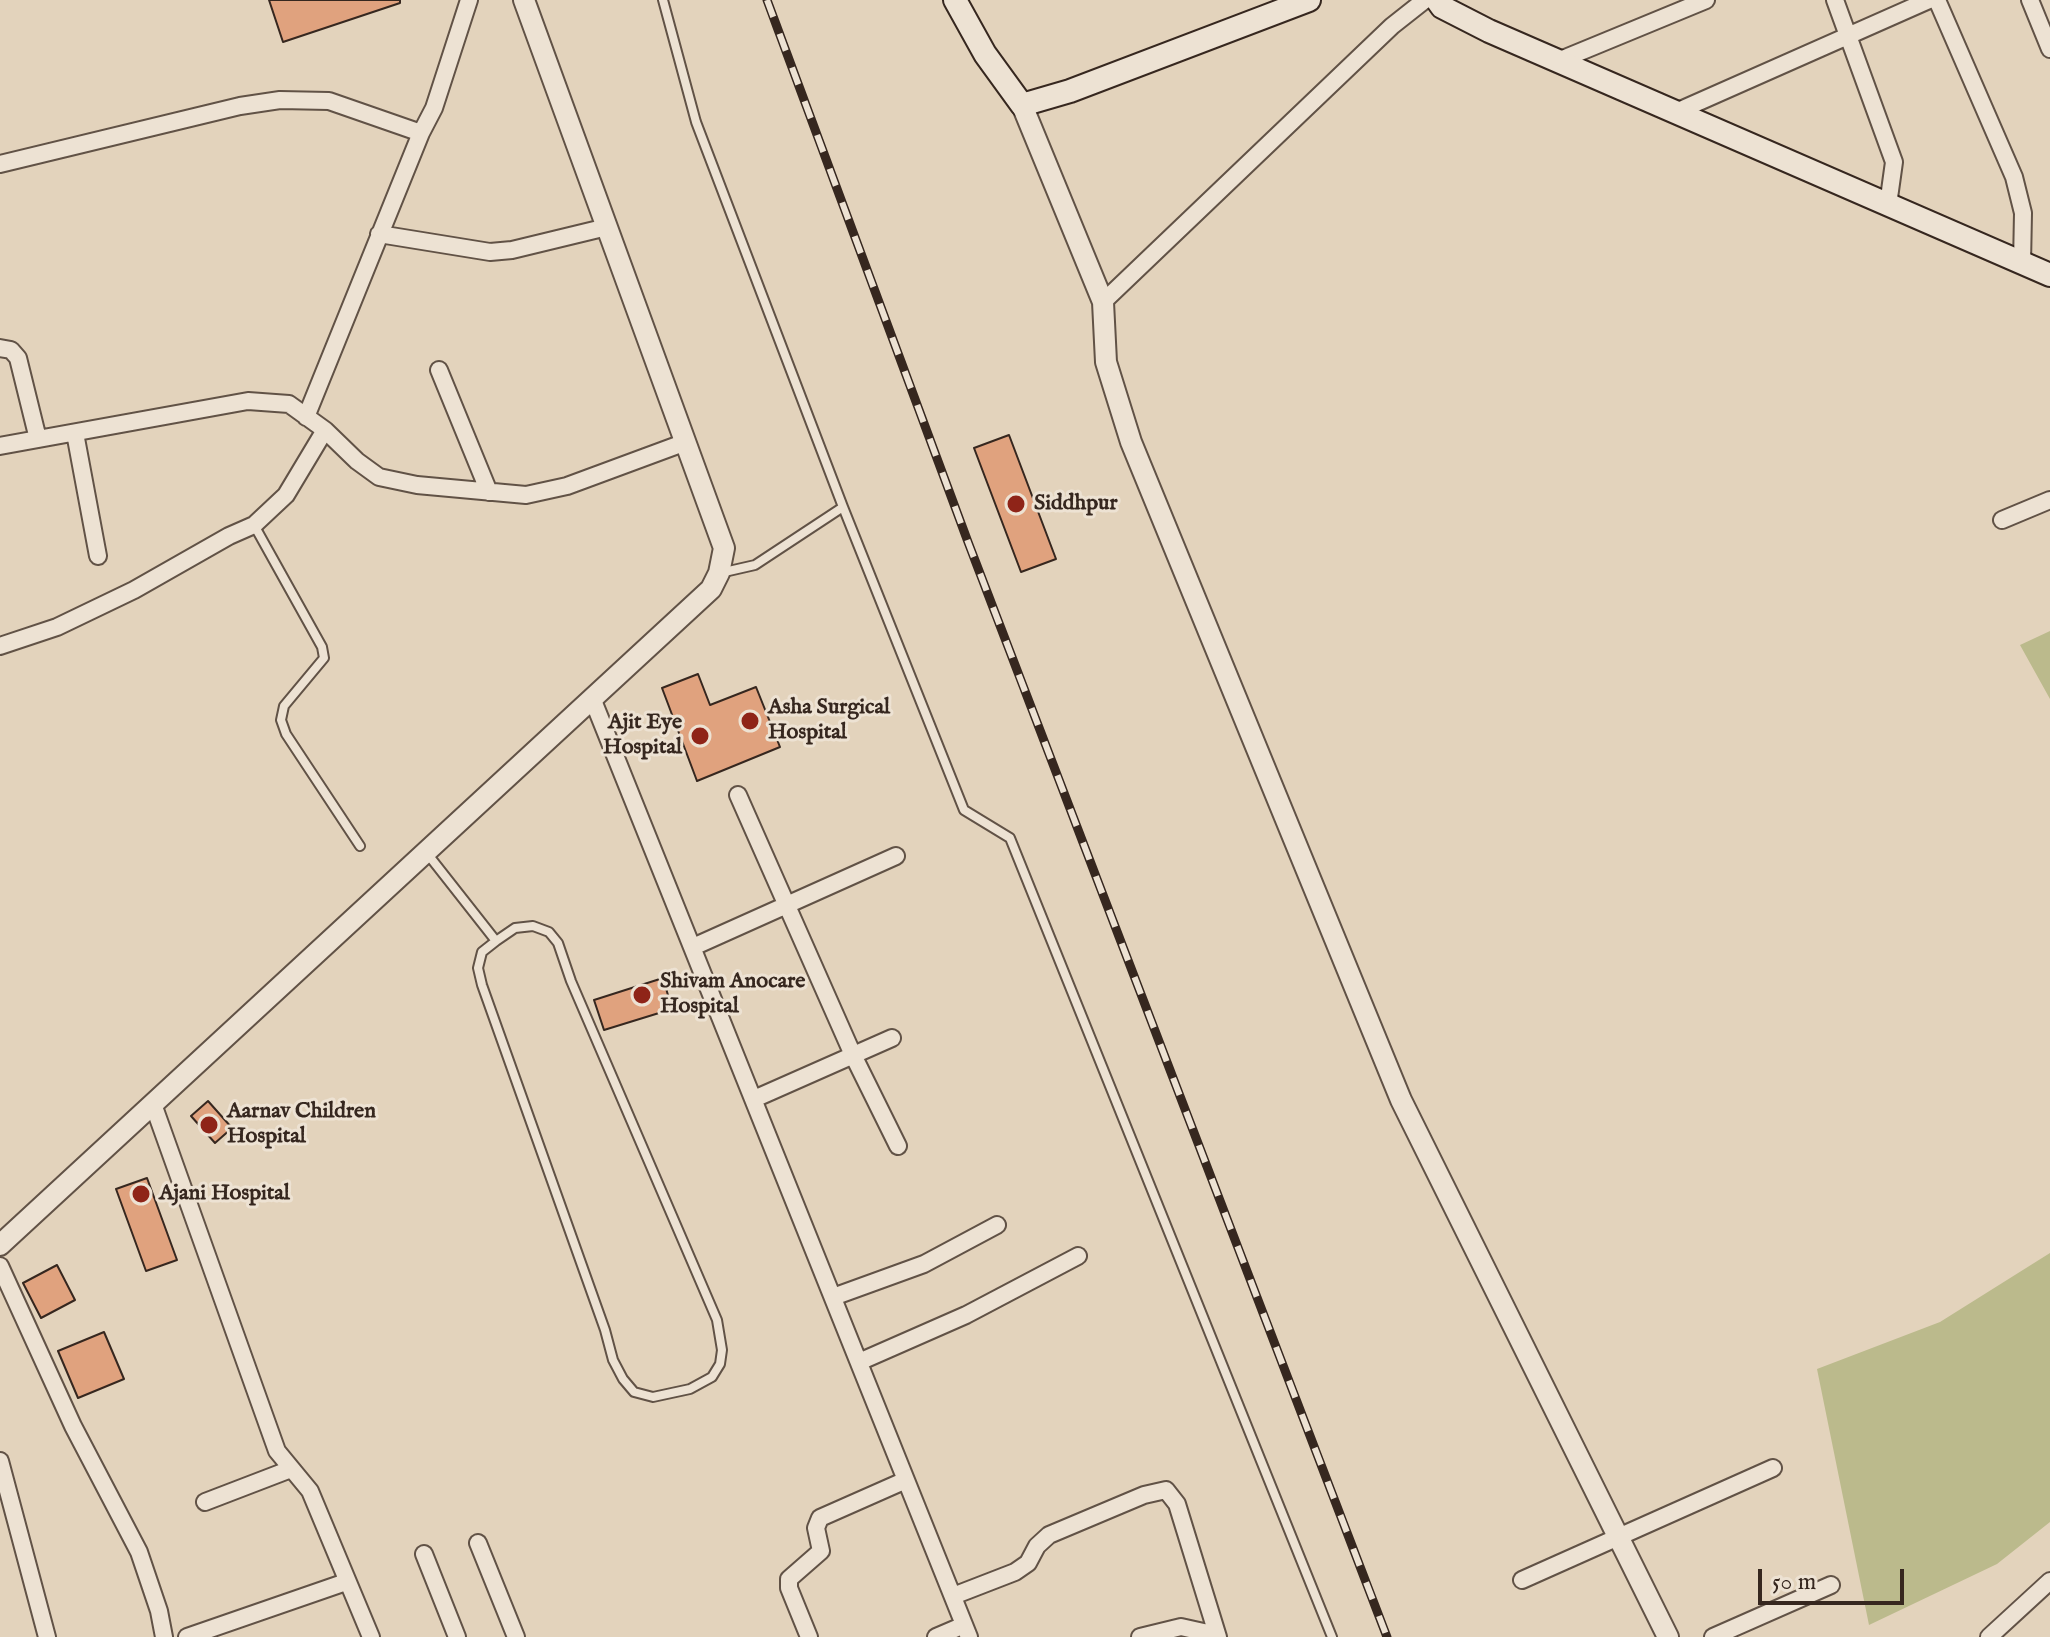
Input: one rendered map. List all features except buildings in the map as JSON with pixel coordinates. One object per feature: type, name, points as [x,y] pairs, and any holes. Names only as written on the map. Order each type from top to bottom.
[{"type":"main road","points":[[955,0],[985,54],[1022,105],[1070,91],[1309,0]]},
{"type":"main road","points":[[1437,0],[1442,7],[1489,31],[2050,275]]},
{"type":"street","points":[[306,417],[379,234],[434,108],[469,0]]},
{"type":"street","points":[[0,1245],[711,589],[719,573],[724,548],[524,0]]},
{"type":"street","points":[[1103,302],[1392,26],[1425,0]]},
{"type":"street","points":[[1558,61],[1706,0]]},
{"type":"street","points":[[1835,0],[1894,162],[1888,205]]},
{"type":"street","points":[[1676,112],[1929,0]]},
{"type":"street","points":[[1937,0],[2014,177],[2023,213],[2022,264]]},
{"type":"street","points":[[2030,0],[2050,49]]},
{"type":"street","points":[[0,164],[240,106],[280,100],[329,101],[421,133]]},
{"type":"street","points":[[1022,105],[1103,302],[1106,362],[1131,442],[1401,1100],[1668,1637]]},
{"type":"street","points":[[379,234],[490,252],[512,250],[607,227]]},
{"type":"street","points":[[0,348],[11,350],[18,358],[38,439]]},
{"type":"street","points":[[439,370],[489,492]]},
{"type":"street","points":[[0,446],[248,401],[289,404],[325,430],[379,477],[417,485],[526,495],[567,486],[686,442]]},
{"type":"street","points":[[0,646],[70,621],[254,525],[286,495],[325,430]]},
{"type":"street","points":[[75,433],[98,556]]},
{"type":"street","points":[[2002,520],[2050,500]]},
{"type":"street","points":[[592,698],[966,1631],[936,1637]]},
{"type":"street","points":[[738,795],[853,1055],[898,1146]]},
{"type":"street","points":[[693,947],[896,856]]},
{"type":"street","points":[[754,1099],[892,1038]]},
{"type":"street","points":[[153,1104],[277,1451],[310,1491],[371,1637]]},
{"type":"street","points":[[833,1297],[924,1264],[997,1225]]},
{"type":"street","points":[[859,1362],[966,1315],[1078,1256]]},
{"type":"street","points":[[0,1266],[73,1426],[139,1552],[159,1611],[164,1637]]},
{"type":"street","points":[[0,1461],[47,1637]]},
{"type":"street","points":[[1522,1580],[1773,1468]]},
{"type":"street","points":[[205,1502],[291,1469]]},
{"type":"street","points":[[809,1637],[789,1588],[789,1579],[821,1551],[816,1528],[820,1518],[906,1480]]},
{"type":"street","points":[[953,1596],[1015,1572],[1028,1563],[1037,1546],[1049,1535],[1144,1495],[1166,1490],[1177,1504],[1218,1636]]},
{"type":"street","points":[[478,1543],[516,1637]]},
{"type":"street","points":[[424,1554],[457,1637]]},
{"type":"street","points":[[1989,1637],[2050,1581]]},
{"type":"street","points":[[187,1637],[346,1582]]},
{"type":"street","points":[[1713,1637],[1831,1585]]},
{"type":"street","points":[[1140,1637],[1181,1627],[1218,1636]]},
{"type":"lane","points":[[663,0],[696,122],[843,507],[964,810],[1010,838],[1332,1637]]},
{"type":"lane","points":[[719,573],[755,565],[843,507]]},
{"type":"lane","points":[[254,525],[322,647],[324,658],[284,706],[281,720],[286,734],[360,846]]},
{"type":"lane","points":[[425,852],[496,941]]},
{"type":"lane","points":[[533,926],[549,932],[558,943],[571,981],[717,1320],[722,1350],[720,1364],[712,1377],[690,1389],[653,1397],[634,1392],[613,1360],[482,985],[478,968],[482,952],[496,941],[515,928],[533,926]]},
{"type":"shaded area","points":[[2050,631],[2050,699],[2020,645]]},
{"type":"shaded area","points":[[2050,1253],[2050,1522],[1997,1564],[1869,1625],[1817,1369],[1940,1322]]},
{"type":"railway","points":[[767,0],[968,542],[1387,1637]]},
{"type":"place","name":"Siddhpur","points":[[1016,504]]},
{"type":"place","name":"Asha Surgical Hospital","points":[[750,721]]},
{"type":"place","name":"Ajit Eye Hospital","points":[[700,736]]},
{"type":"place","name":"Shivam Anocare Hospital","points":[[642,995]]},
{"type":"place","name":"Aarnav Children Hospital","points":[[209,1125]]},
{"type":"place","name":"Ajani Hospital","points":[[141,1194]]}]
